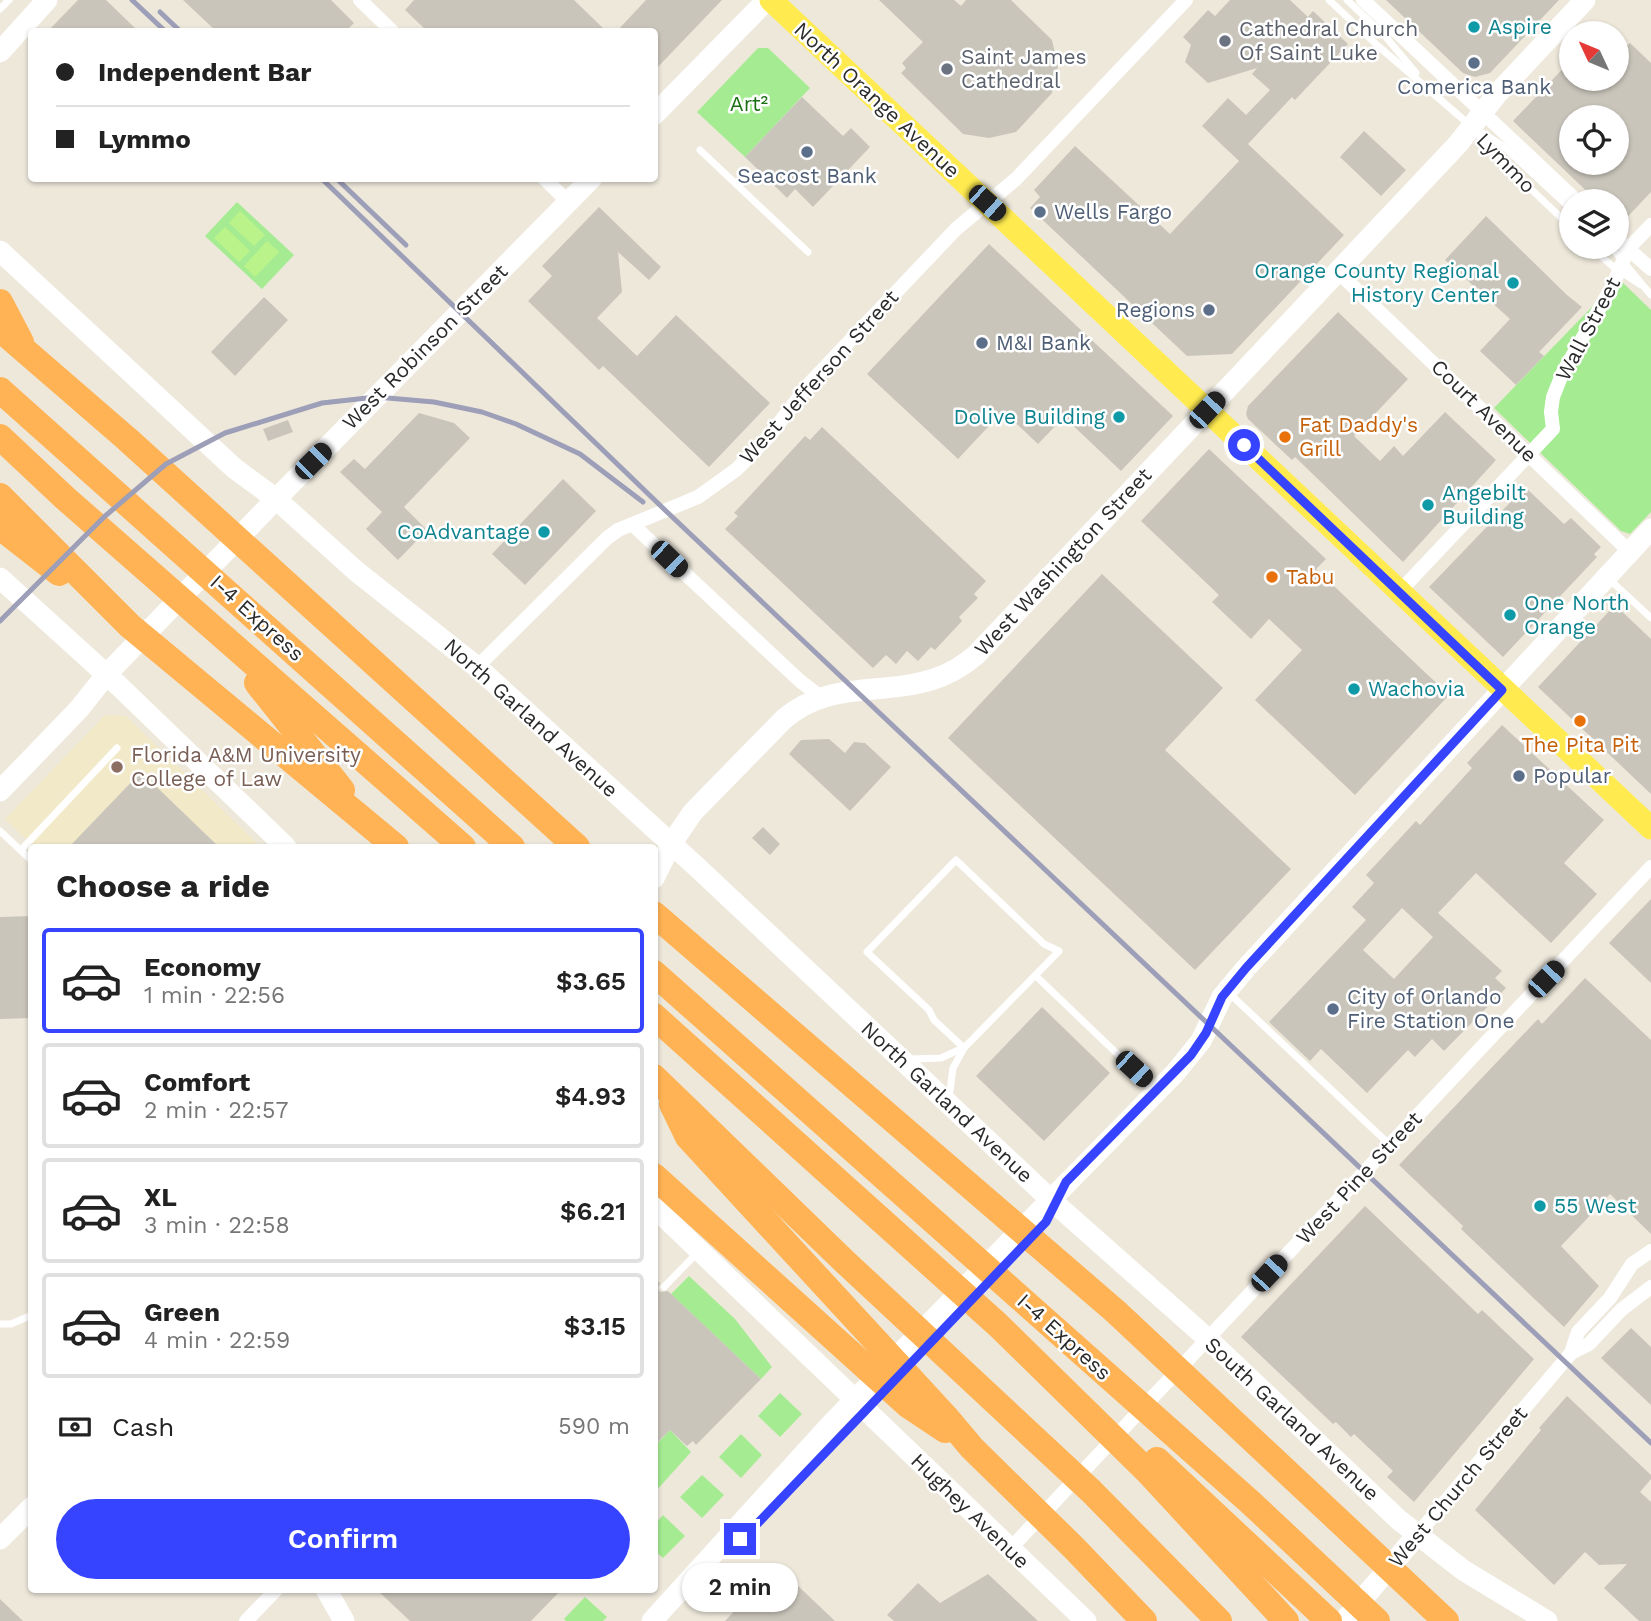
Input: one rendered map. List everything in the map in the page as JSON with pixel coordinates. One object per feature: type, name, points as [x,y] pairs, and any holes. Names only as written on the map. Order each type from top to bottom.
[{"type":"highway","points":[[0,302],[27,353]]},
{"type":"highway","points":[[0,329],[127,439],[574,844]]},
{"type":"highway","name":"I-4 Express","points":[[0,390],[510,844]]},
{"type":"highway","name":"I-4 Express","points":[[0,437],[65,498],[460,844]]},
{"type":"highway","points":[[0,496],[28,536],[175,665],[392,844]]},
{"type":"highway","points":[[0,527],[28,536]]},
{"type":"highway","points":[[212,627],[332,776],[378,844]]},
{"type":"highway","points":[[658,917],[1115,1311],[1446,1621]]},
{"type":"highway","name":"I-4 Express","points":[[658,977],[1239,1493],[1377,1621]]},
{"type":"highway","name":"I-4 Express","points":[[658,1020],[998,1325],[1147,1471],[1286,1621]]},
{"type":"highway","points":[[659,1081],[688,1137],[972,1448],[1144,1621]]},
{"type":"highway","points":[[659,1081],[844,1261],[1091,1491],[1219,1621]]},
{"type":"highway","points":[[658,1180],[909,1406],[972,1448]]},
{"type":"highway","points":[[998,1325],[1190,1489],[1329,1621]]},
{"type":"main road","name":"North Orange Avenue","points":[[769,0],[1651,828]]},
{"type":"street","points":[[360,0],[389,28]]},
{"type":"street","points":[[658,111],[769,0]]},
{"type":"street","name":"West Jefferson Street","points":[[477,667],[601,543],[618,530],[698,497],[737,468],[770,435],[809,384],[857,332],[956,229],[1016,179],[1186,0]]},
{"type":"street","points":[[1363,0],[1477,119],[1562,189]]},
{"type":"street","name":"West Washington Street","points":[[663,848],[693,812],[799,707],[821,697],[923,682],[943,676],[969,661],[1458,144],[1497,94],[1585,0]]},
{"type":"street","points":[[0,52],[44,1]]},
{"type":"street","points":[[548,182],[568,202]]},
{"type":"street","name":"West Robinson Street","points":[[0,791],[79,709],[106,675],[588,182]]},
{"type":"street","name":"Wall Street","points":[[1400,591],[1553,429],[1551,412],[1557,384],[1624,260],[1651,225]]},
{"type":"street","name":"North Garland Avenue","points":[[0,251],[234,468],[276,499],[356,571],[477,667],[663,848],[902,1059],[1052,1201]]},
{"type":"street","points":[[1624,260],[1651,269]]},
{"type":"street","name":"Court Avenue","points":[[1337,271],[1630,552]]},
{"type":"street","points":[[633,525],[800,681],[821,697]]},
{"type":"street","points":[[652,1621],[860,1405],[1052,1201],[1066,1182],[1182,1066],[1201,1041],[1227,991],[1246,968],[1651,529]]},
{"type":"street","points":[[0,579],[106,675],[283,844]]},
{"type":"street","name":"West Pine Street","points":[[1010,1549],[1651,867]]},
{"type":"street","name":"South Garland Avenue","points":[[1052,1201],[1208,1339],[1417,1535],[1482,1582],[1547,1621]]},
{"type":"street","name":"Hughey Avenue","points":[[658,1211],[1087,1621]]},
{"type":"street","name":"West Church Street","points":[[1344,1621],[1570,1353],[1578,1332],[1610,1298],[1626,1273],[1648,1256]]},
{"type":"street","points":[[1626,1273],[1630,1284],[1648,1289]]},
{"type":"street","name":"West Church Street","points":[[1570,1353],[1589,1344],[1622,1310],[1648,1289]]},
{"type":"street","points":[[0,1539],[28,1511]]},
{"type":"street","points":[[246,1621],[273,1593]]},
{"type":"street","points":[[328,1593],[344,1621]]},
{"type":"lane","points":[[0,9],[9,0]]},
{"type":"lane","name":"Lymmo","points":[[1329,0],[1377,45],[1428,87],[1477,119],[1559,198]]},
{"type":"lane","name":"Lymmo","points":[[1347,0],[1385,36],[1428,87]]},
{"type":"lane","name":"Lymmo","points":[[1477,119],[1495,155],[1559,216]]},
{"type":"lane","points":[[700,150],[808,252]]},
{"type":"lane","points":[[1624,260],[1651,295]]},
{"type":"lane","points":[[1607,577],[1651,618]]},
{"type":"lane","points":[[21,850],[117,748]]},
{"type":"lane","points":[[0,831],[28,856]]},
{"type":"lane","points":[[949,1104],[953,1068],[964,1048],[1059,951],[1044,944],[956,860],[867,951],[929,1010],[934,1020],[964,1048]]},
{"type":"lane","points":[[1036,976],[1157,1091]]},
{"type":"lane","points":[[1227,991],[1390,1145]]},
{"type":"lane","points":[[902,1059],[941,1058],[964,1048]]},
{"type":"lane","points":[[664,1287],[700,1250]]},
{"type":"lane","points":[[0,1324],[11,1324],[28,1317]]},
{"type":"lane","points":[[657,1621],[707,1567],[756,1525],[860,1405]]},
{"type":"shaded area","name":"Florida A&M University College of Law","points":[[105,715],[126,716],[258,844],[31,844],[5,819]]},
{"type":"green space","name":"Art²","points":[[758,48],[768,48],[810,88],[745,157],[697,112]]},
{"type":"green space","points":[[237,202],[294,255],[262,289],[205,236]]},
{"type":"green space","points":[[240,211],[265,235],[254,246],[229,223]]},
{"type":"green space","points":[[225,227],[250,251],[239,262],[214,238]]},
{"type":"green space","points":[[267,241],[279,252],[255,277],[244,266]]},
{"type":"green space","points":[[1619,279],[1651,310],[1651,512],[1630,534],[1621,531],[1494,408]]},
{"type":"green space","points":[[689,1276],[735,1319],[772,1367],[761,1379],[671,1294]]},
{"type":"green space","points":[[780,1393],[802,1414],[780,1437],[758,1416]]},
{"type":"green space","points":[[670,1430],[691,1452],[658,1489],[658,1443]]},
{"type":"green space","points":[[741,1434],[762,1455],[741,1478],[719,1457]]},
{"type":"green space","points":[[702,1475],[724,1495],[702,1518],[680,1497]]},
{"type":"green space","points":[[663,1515],[685,1536],[663,1558],[658,1554],[658,1521]]},
{"type":"green space","points":[[585,1597],[607,1617],[603,1621],[566,1621],[564,1619]]},
{"type":"building","points":[[78,0],[106,0],[135,28],[51,28]]},
{"type":"building","points":[[183,0],[331,0],[354,23],[349,28],[213,28]]},
{"type":"building","points":[[414,0],[574,0],[603,28],[424,28],[405,10]]},
{"type":"building","points":[[646,0],[722,0],[658,67],[658,28],[620,28]]},
{"type":"building","name":"Saint James Cathedral","points":[[879,0],[954,0],[961,6],[966,0],[1011,0],[1052,40],[1058,66],[1052,93],[1016,132],[989,138],[963,134],[901,73],[906,68],[902,63],[923,42]]},
{"type":"building","points":[[1230,0],[1290,0],[1308,17],[1313,11],[1348,44],[1295,100],[1292,97],[1248,144],[1344,235],[1232,354],[1187,356],[1030,208],[1040,197],[1034,190],[1075,146],[1170,234],[1239,161],[1202,126],[1228,98],[1246,115],[1270,90],[1252,74],[1257,68],[1208,83],[1185,62],[1191,45],[1183,37],[1208,10],[1215,16]]},
{"type":"building","name":"Aspire","points":[[1386,0],[1559,0],[1490,73],[1475,77],[1463,73]]},
{"type":"building","points":[[1630,43],[1651,63],[1651,192],[1629,215],[1629,189],[1584,189],[1570,175],[1629,175],[1629,105],[1559,105],[1559,165],[1513,121],[1559,73],[1559,91],[1629,91]]},
{"type":"building","name":"Seacost Bank","points":[[802,97],[843,136],[851,128],[870,147],[813,207],[795,189],[787,198],[745,157]]},
{"type":"building","points":[[1364,131],[1406,170],[1381,196],[1340,157]]},
{"type":"building","points":[[599,207],[661,267],[649,280],[618,252],[622,292],[597,318],[637,356],[676,315],[770,403],[709,467],[603,366],[599,370],[528,301],[552,276],[542,266]]},
{"type":"building","name":"Orange County Regional History Center","points":[[1486,216],[1582,307],[1539,352],[1544,356],[1516,385],[1480,351],[1510,319],[1445,260]]},
{"type":"building","name":"M&I Bank","points":[[989,244],[1173,416],[1121,471],[1064,417],[1038,444],[1003,411],[958,459],[867,374]]},
{"type":"building","points":[[264,297],[288,320],[235,376],[211,352]]},
{"type":"building","points":[[1338,312],[1408,379],[1354,436],[1380,461],[1394,446],[1403,456],[1445,412],[1496,460],[1403,562],[1295,457],[1292,460],[1248,419],[1246,414],[1248,406]]},
{"type":"building","points":[[419,413],[454,423],[470,438],[404,507],[427,530],[398,560],[366,529],[382,512],[340,472],[354,459],[365,469]]},
{"type":"building","points":[[288,420],[293,432],[268,441],[263,429]]},
{"type":"building","points":[[822,427],[986,581],[974,594],[978,598],[959,617],[962,621],[935,650],[931,647],[918,661],[907,651],[896,664],[886,655],[873,668],[725,529],[738,516],[734,513],[805,436],[810,440]]},
{"type":"building","points":[[1209,449],[1326,559],[1316,569],[1449,695],[1355,795],[1255,700],[1302,650],[1269,619],[1251,639],[1212,602],[1219,595],[1141,521]]},
{"type":"building","name":"CoAdvantage","points":[[563,479],[596,511],[525,585],[492,554]]},
{"type":"building","points":[[1525,487],[1564,524],[1571,518],[1601,547],[1594,554],[1597,557],[1503,657],[1429,587]]},
{"type":"building","points":[[1102,574],[1223,688],[1165,750],[1291,869],[1195,970],[948,738]]},
{"type":"building","points":[[1615,605],[1651,639],[1651,794],[1538,687]]},
{"type":"building","points":[[1502,725],[1604,820],[1564,863],[1597,894],[1551,943],[1476,873],[1438,913],[1502,971],[1495,978],[1506,988],[1444,1051],[1432,1039],[1415,1057],[1408,1050],[1367,1093],[1321,1049],[1310,1061],[1269,1022],[1366,920],[1352,907],[1374,883],[1366,875],[1416,821],[1420,825],[1472,768],[1467,763]],"holes":[[[1402,908],[1433,937],[1394,979],[1363,950]]]},
{"type":"building","points":[[829,739],[845,753],[854,742],[865,743],[891,767],[850,811],[789,754],[801,740]]},
{"type":"building","name":"Florida A&M University College of Law","points":[[141,772],[216,844],[72,844]]},
{"type":"building","points":[[763,827],[780,844],[770,855],[752,838]]},
{"type":"building","points":[[1651,899],[1651,983],[1609,943]]},
{"type":"building","points":[[28,916],[28,1018],[0,1019],[0,917]]},
{"type":"building","points":[[1585,978],[1651,1040],[1651,1234],[1610,1194],[1561,1246],[1599,1286],[1564,1327],[1461,1229],[1463,1226],[1399,1165],[1538,1019],[1542,1024]]},
{"type":"building","points":[[1042,1007],[1110,1073],[1044,1141],[976,1076]]},
{"type":"building","points":[[1365,1206],[1478,1314],[1482,1310],[1534,1359],[1414,1502],[1387,1477],[1393,1471],[1354,1434],[1351,1437],[1336,1422],[1333,1424],[1241,1337]]},
{"type":"building","points":[[658,1288],[660,1292],[668,1291],[761,1379],[696,1445],[693,1441],[687,1446],[670,1430],[658,1442]]},
{"type":"building","points":[[1631,1328],[1651,1347],[1651,1405],[1601,1358]]},
{"type":"building","points":[[1567,1396],[1651,1475],[1651,1479],[1640,1492],[1651,1502],[1651,1621],[1639,1621],[1604,1588],[1627,1564],[1599,1565],[1585,1552],[1554,1585],[1475,1510]]},
{"type":"building","points":[[777,1566],[835,1621],[725,1621]]},
{"type":"building","points":[[988,1574],[1038,1621],[894,1621],[887,1615],[918,1583],[940,1603]]},
{"type":"building","points":[[380,1593],[558,1593],[531,1621],[410,1621]]},
{"type":"building","points":[[0,1599],[23,1621],[0,1621]]},
{"type":"railway","points":[[132,0],[162,28]]},
{"type":"railway","points":[[160,12],[177,28]]},
{"type":"railway","points":[[325,182],[666,511],[1651,1443]]},
{"type":"railway","points":[[340,182],[406,245]]},
{"type":"railway","points":[[0,621],[104,517],[166,464],[225,433],[322,403],[376,397],[434,402],[482,412],[516,424],[580,454],[643,502]]},
{"type":"place","name":"Aspire","points":[[1474,27]]},
{"type":"place","name":"Cathedral Church Of Saint Luke","points":[[1225,41]]},
{"type":"place","name":"Comerica Bank","points":[[1474,63]]},
{"type":"place","name":"Saint James Cathedral","points":[[947,69]]},
{"type":"place","name":"Seacost Bank","points":[[807,152]]},
{"type":"place","name":"Wells Fargo","points":[[1040,212]]},
{"type":"place","name":"Orange County Regional History Center","points":[[1513,283]]},
{"type":"place","name":"Regions","points":[[1209,310]]},
{"type":"place","name":"M&I Bank","points":[[982,343]]},
{"type":"place","name":"Dolive Building","points":[[1119,417]]},
{"type":"place","name":"Fat Daddy's Grill","points":[[1285,437]]},
{"type":"place","name":"Angebilt Building","points":[[1428,505]]},
{"type":"place","name":"CoAdvantage","points":[[544,532]]},
{"type":"place","name":"Tabu","points":[[1272,577]]},
{"type":"place","name":"One North Orange","points":[[1510,615]]},
{"type":"place","name":"Wachovia","points":[[1354,689]]},
{"type":"place","name":"The Pita Pit","points":[[1580,721]]},
{"type":"place","name":"Florida A&M University College of Law","points":[[117,767]]},
{"type":"place","name":"Popular","points":[[1519,776]]},
{"type":"place","name":"City of Orlando Fire Station One","points":[[1333,1009]]},
{"type":"place","name":"55 West","points":[[1540,1206]]},
{"type":"route","points":[[740,1539],[1046,1222],[1066,1182],[1191,1055],[1206,1033],[1222,997],[1232,984],[1502,690],[1244,445]]}]
